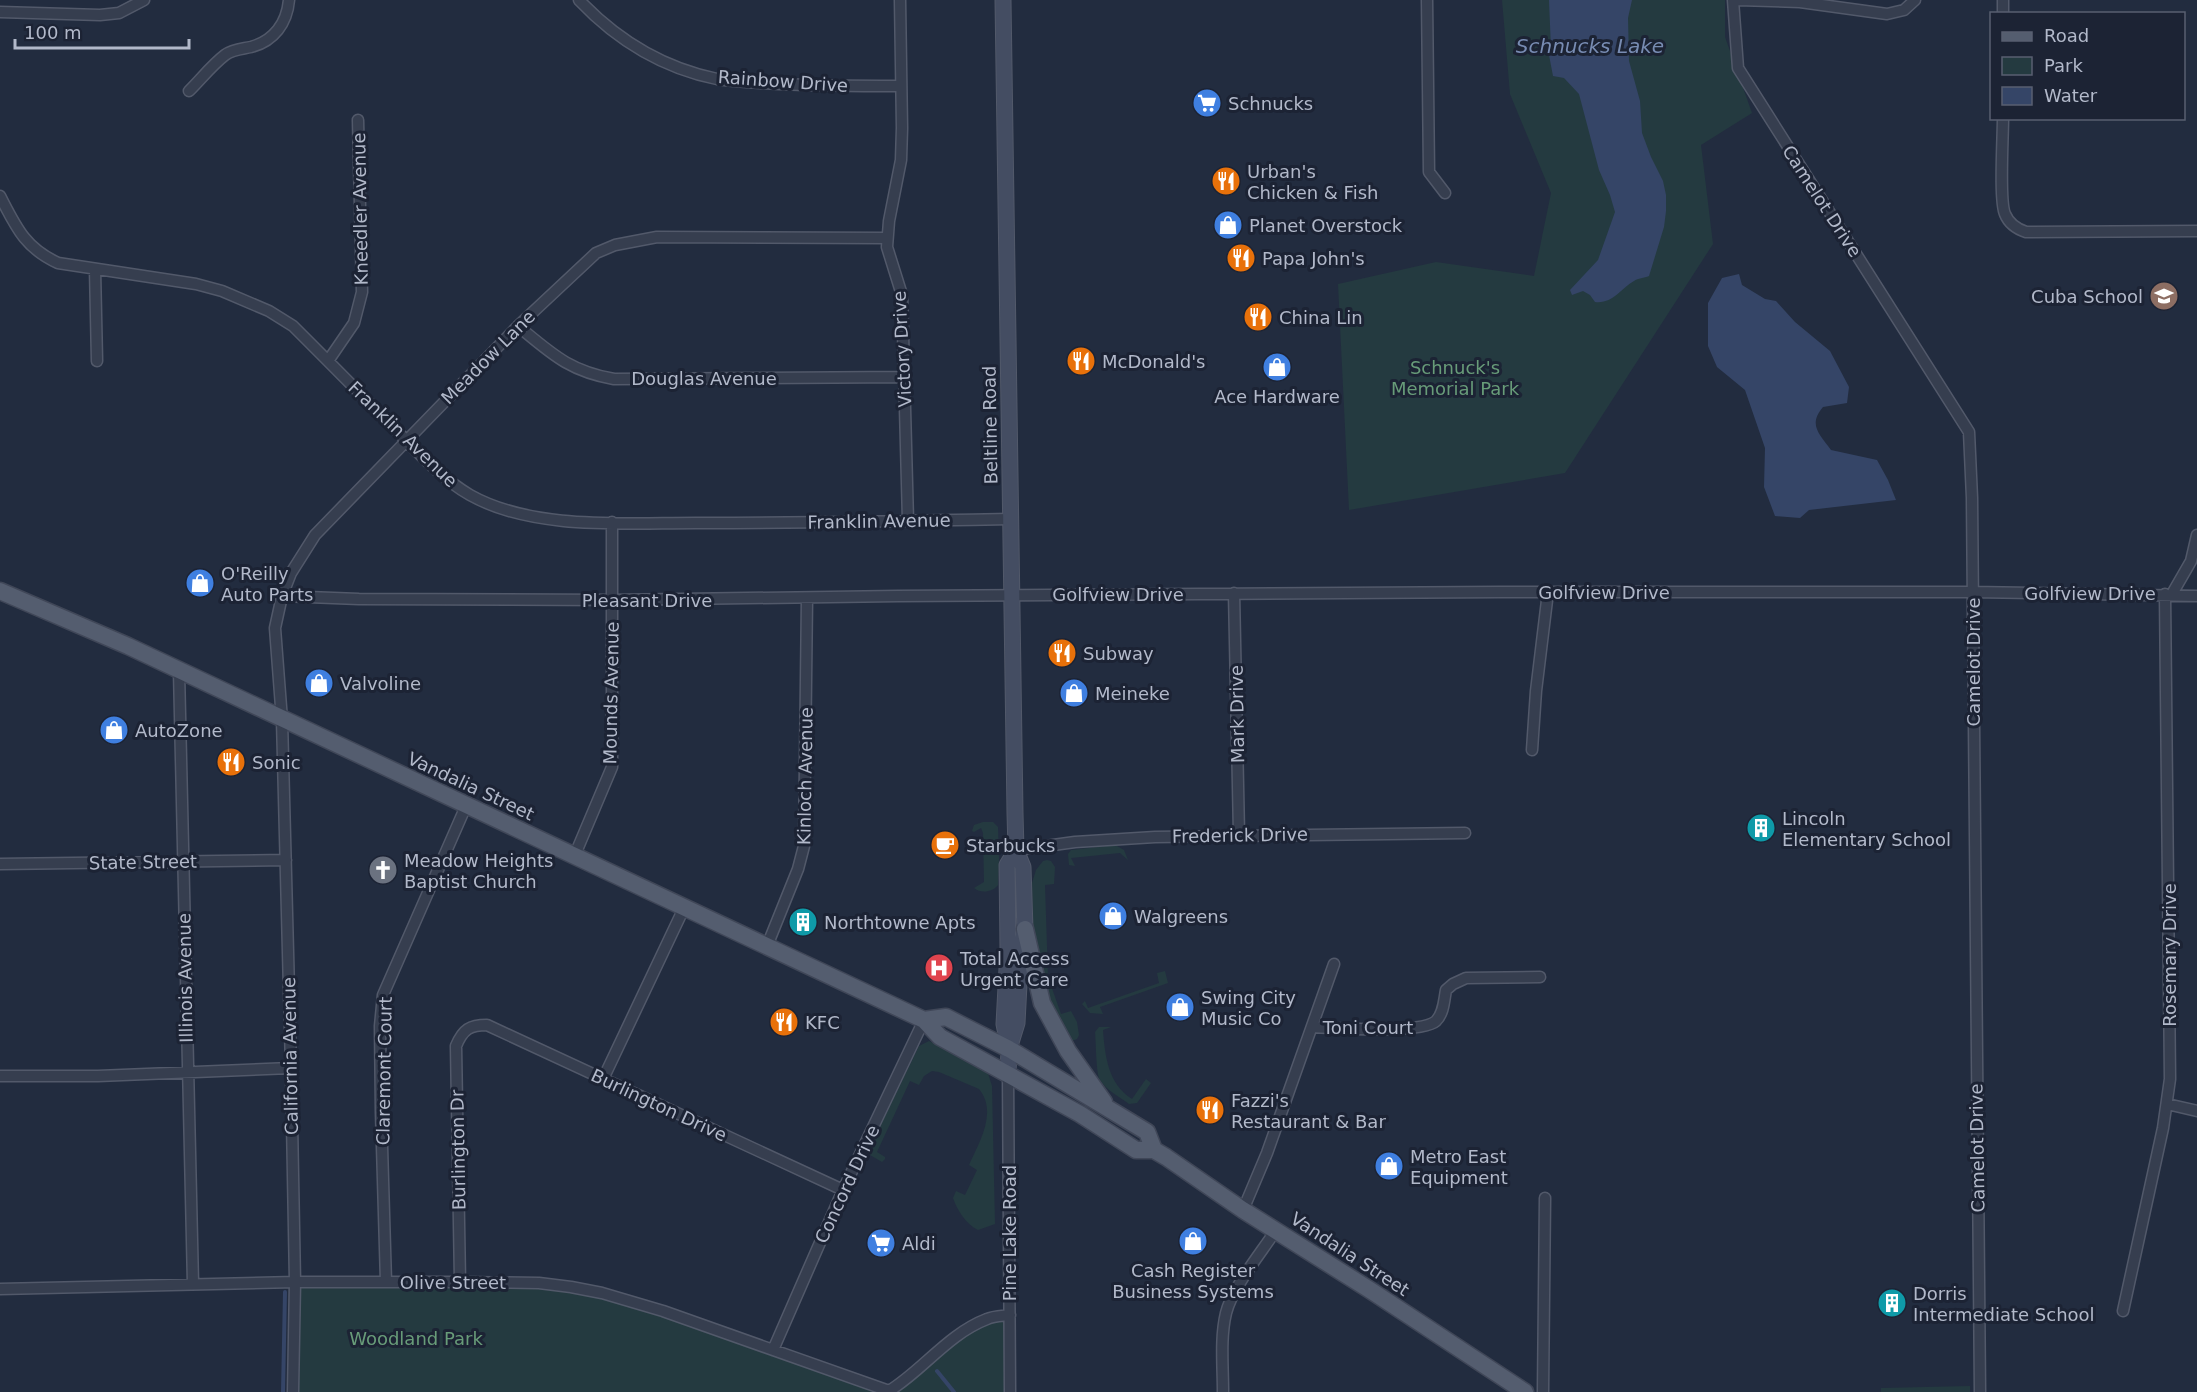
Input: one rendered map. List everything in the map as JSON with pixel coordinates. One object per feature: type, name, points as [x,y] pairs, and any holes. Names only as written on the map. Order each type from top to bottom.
[{"type":"main road","name":"Beltline Road","points":[[1003,0],[1016,850],[1023,867],[1025,929],[1021,946],[1017,1023],[1009,1049]]},
{"type":"main road","name":"Vandalia Street","points":[[0,591],[128,646],[924,1020],[940,1037],[1080,1114],[1136,1150],[1154,1150],[1525,1392]]},
{"type":"main road","name":"Beltline Road","points":[[1008,1074],[1009,1049],[1004,1024],[1008,940],[1007,865],[1016,850]]},
{"type":"main road","points":[[1025,929],[1042,1003],[1060,1038],[1108,1108]]},
{"type":"main road","name":"Vandalia Street","points":[[924,1020],[946,1017],[1009,1049],[1147,1132],[1154,1150]]},
{"type":"street","points":[[0,12],[100,15],[119,13],[144,0]]},
{"type":"street","points":[[189,91],[226,54],[236,49],[260,44],[271,38],[284,22],[288,0]]},
{"type":"street","name":"Rainbow Drive","points":[[579,0],[614,32],[636,47],[660,60],[707,76],[766,83],[840,87],[902,86]]},
{"type":"street","name":"Victory Drive","points":[[900,0],[901,160],[887,247],[902,295],[906,377],[908,521]]},
{"type":"street","points":[[1427,0],[1429,172],[1445,193]]},
{"type":"street","name":"Camelot Drive","points":[[1733,0],[1738,68],[1969,432],[1980,1392]]},
{"type":"street","points":[[1738,0],[1800,2],[1887,14],[1904,10],[1915,0]]},
{"type":"street","name":"Kneedler Avenue","points":[[328,361],[354,323],[362,292],[358,120]]},
{"type":"street","points":[[2003,120],[2002,204],[2004,213],[2012,224],[2026,232],[2197,231]]},
{"type":"street","name":"Franklin Avenue","points":[[0,196],[21,236],[44,257],[58,263],[199,285],[244,299],[293,326],[453,484],[495,507],[519,515],[545,520],[612,522],[1010,519]]},
{"type":"street","name":"Meadow Lane","points":[[282,720],[275,628],[282,596],[291,573],[315,535],[518,326],[596,253],[615,245],[657,237],[887,238]]},
{"type":"street","points":[[95,269],[97,361]]},
{"type":"street","name":"Douglas Avenue","points":[[518,326],[560,361],[580,370],[614,378],[906,377]]},
{"type":"street","name":"Mounds Avenue","points":[[574,857],[612,767],[612,522]]},
{"type":"street","points":[[2168,594],[2191,561],[2197,535]]},
{"type":"street","points":[[1532,750],[1536,691],[1548,592]]},
{"type":"street","name":"Golfview Drive","points":[[1011,595],[1972,592],[2197,596]]},
{"type":"street","name":"Mark Drive","points":[[1234,593],[1239,834]]},
{"type":"street","name":"Rosemary Drive","points":[[2123,1311],[2167,1104],[2170,1079],[2168,594]]},
{"type":"street","name":"Pleasant Drive","points":[[282,596],[612,600],[1011,595]]},
{"type":"street","name":"Kinloch Avenue","points":[[767,946],[798,869],[804,846],[807,598]]},
{"type":"street","name":"Illinois Avenue","points":[[179,671],[192,1284]]},
{"type":"street","name":"California Avenue","points":[[282,720],[295,1282],[293,1392]]},
{"type":"street","name":"Claremont Court","points":[[386,1282],[380,1026],[382,995],[466,806]]},
{"type":"street","name":"Frederick Drive","points":[[1016,850],[1075,842],[1239,834],[1465,833]]},
{"type":"street","name":"State Street","points":[[0,864],[285,860]]},
{"type":"street","points":[[603,1079],[684,908]]},
{"type":"street","name":"Toni Court","points":[[1243,1210],[1267,1152],[1334,964]]},
{"type":"street","name":"Toni Court","points":[[1313,1027],[1358,1029],[1428,1026],[1440,1017],[1446,990],[1462,979],[1540,977]]},
{"type":"street","name":"Concord Drive","points":[[773,1350],[843,1190],[924,1020]]},
{"type":"street","name":"Burlington Drive","points":[[473,1025],[487,1025],[843,1190]]},
{"type":"street","name":"Burlington Dr","points":[[460,1282],[456,1046],[461,1033],[473,1025]]},
{"type":"street","points":[[0,1076],[187,1074],[291,1068]]},
{"type":"street","name":"Pine Lake Road","points":[[1008,1074],[1011,1392]]},
{"type":"street","points":[[2167,1104],[2197,1111]]},
{"type":"street","points":[[1543,1392],[1545,1198]]},
{"type":"street","points":[[1223,1392],[1226,1312],[1232,1297],[1276,1230]]},
{"type":"street","name":"Olive Street","points":[[0,1289],[295,1282],[539,1283],[602,1293],[663,1311],[889,1391]]},
{"type":"street","points":[[889,1391],[904,1382],[951,1340],[988,1318],[1010,1316]]},
{"type":"green space","name":"Schnuck's Memorial Park","points":[[1502,0],[1725,0],[1725,37],[1752,113],[1701,145],[1713,244],[1565,473],[1349,510],[1338,284],[1436,262],[1534,276],[1551,193],[1510,94]]},
{"type":"green space","points":[[993,822],[998,827],[999,859],[998,885],[983,892],[974,888],[984,882],[983,833],[981,828],[972,831],[974,825]]},
{"type":"green space","points":[[1115,845],[1124,850],[1128,860],[1120,853],[1071,858],[1075,866],[1069,865],[1068,854],[1071,850]]},
{"type":"green space","points":[[1043,861],[1051,861],[1055,867],[1054,884],[1045,885],[1048,977],[1061,1014],[1071,1011],[1077,1022],[1079,1035],[1072,1041],[1054,1018],[1033,938],[1032,883],[1036,870]]},
{"type":"green space","points":[[1165,971],[1168,983],[1100,1007],[1103,1014],[1090,1013],[1082,1004],[1085,1001],[1088,1008],[1159,983],[1157,973]]},
{"type":"green space","points":[[1099,1027],[1111,1027],[1103,1030],[1105,1050],[1109,1069],[1124,1093],[1132,1099],[1146,1079],[1151,1083],[1137,1103],[1129,1104],[1109,1090],[1100,1080],[1095,1032]]},
{"type":"green space","points":[[929,1041],[987,1070],[992,1086],[995,1224],[978,1230],[962,1216],[953,1198],[956,1191],[965,1195],[977,1170],[969,1165],[982,1137],[987,1117],[987,1107],[979,1089],[932,1071],[924,1076],[919,1085],[910,1081],[877,1152],[885,1159],[882,1162],[870,1155],[870,1147],[919,1046]]},
{"type":"green space","name":"Woodland Park","points":[[295,1282],[539,1283],[630,1301],[889,1391],[988,1318],[1010,1315],[1011,1392],[292,1392]]},
{"type":"green space","points":[[1970,1386],[1970,1392],[1881,1392],[1881,1388]]},
{"type":"water","name":"Schnucks Lake","points":[[1549,0],[1632,0],[1628,18],[1629,61],[1640,101],[1642,133],[1663,181],[1666,211],[1664,227],[1649,276],[1629,284],[1607,301],[1595,302],[1583,291],[1572,295],[1570,290],[1598,260],[1615,212],[1599,170],[1579,94],[1564,78],[1553,76],[1549,55],[1551,49]]},
{"type":"water","points":[[1739,274],[1742,285],[1765,299],[1776,301],[1795,322],[1830,351],[1849,387],[1847,403],[1823,407],[1816,419],[1819,434],[1831,450],[1877,460],[1896,500],[1809,510],[1800,518],[1775,516],[1764,487],[1765,448],[1745,390],[1717,367],[1708,346],[1708,303],[1722,278]]},
{"type":"waterway","points":[[283,1392],[285,1292]]},
{"type":"waterway","points":[[937,1371],[954,1392]]},
{"type":"place","name":"Schnucks","points":[[1207,103]]},
{"type":"place","name":"Urban's Chicken & Fish","points":[[1226,181]]},
{"type":"place","name":"Planet Overstock","points":[[1228,225]]},
{"type":"place","name":"Papa John's","points":[[1241,258]]},
{"type":"place","name":"Cuba School","points":[[2164,296]]},
{"type":"place","name":"China Lin","points":[[1258,317]]},
{"type":"place","name":"McDonald's","points":[[1081,361]]},
{"type":"place","name":"Ace Hardware","points":[[1277,367]]},
{"type":"place","name":"O'Reilly Auto Parts","points":[[200,583]]},
{"type":"place","name":"Subway","points":[[1062,653]]},
{"type":"place","name":"Valvoline","points":[[319,683]]},
{"type":"place","name":"Meineke","points":[[1074,693]]},
{"type":"place","name":"AutoZone","points":[[114,730]]},
{"type":"place","name":"Sonic","points":[[231,762]]},
{"type":"place","name":"Lincoln Elementary School","points":[[1761,828]]},
{"type":"place","name":"Starbucks","points":[[945,845]]},
{"type":"place","name":"Meadow Heights Baptist Church","points":[[383,870]]},
{"type":"place","name":"Walgreens","points":[[1113,916]]},
{"type":"place","name":"Northtowne Apts","points":[[803,922]]},
{"type":"place","name":"Total Access Urgent Care","points":[[939,968]]},
{"type":"place","name":"Swing City Music Co","points":[[1180,1007]]},
{"type":"place","name":"KFC","points":[[784,1022]]},
{"type":"place","name":"Fazzi's Restaurant & Bar","points":[[1210,1110]]},
{"type":"place","name":"Metro East Equipment","points":[[1389,1166]]},
{"type":"place","name":"Cash Register Business Systems","points":[[1193,1241]]},
{"type":"place","name":"Aldi","points":[[881,1243]]},
{"type":"place","name":"Dorris Intermediate School","points":[[1892,1303]]}]
